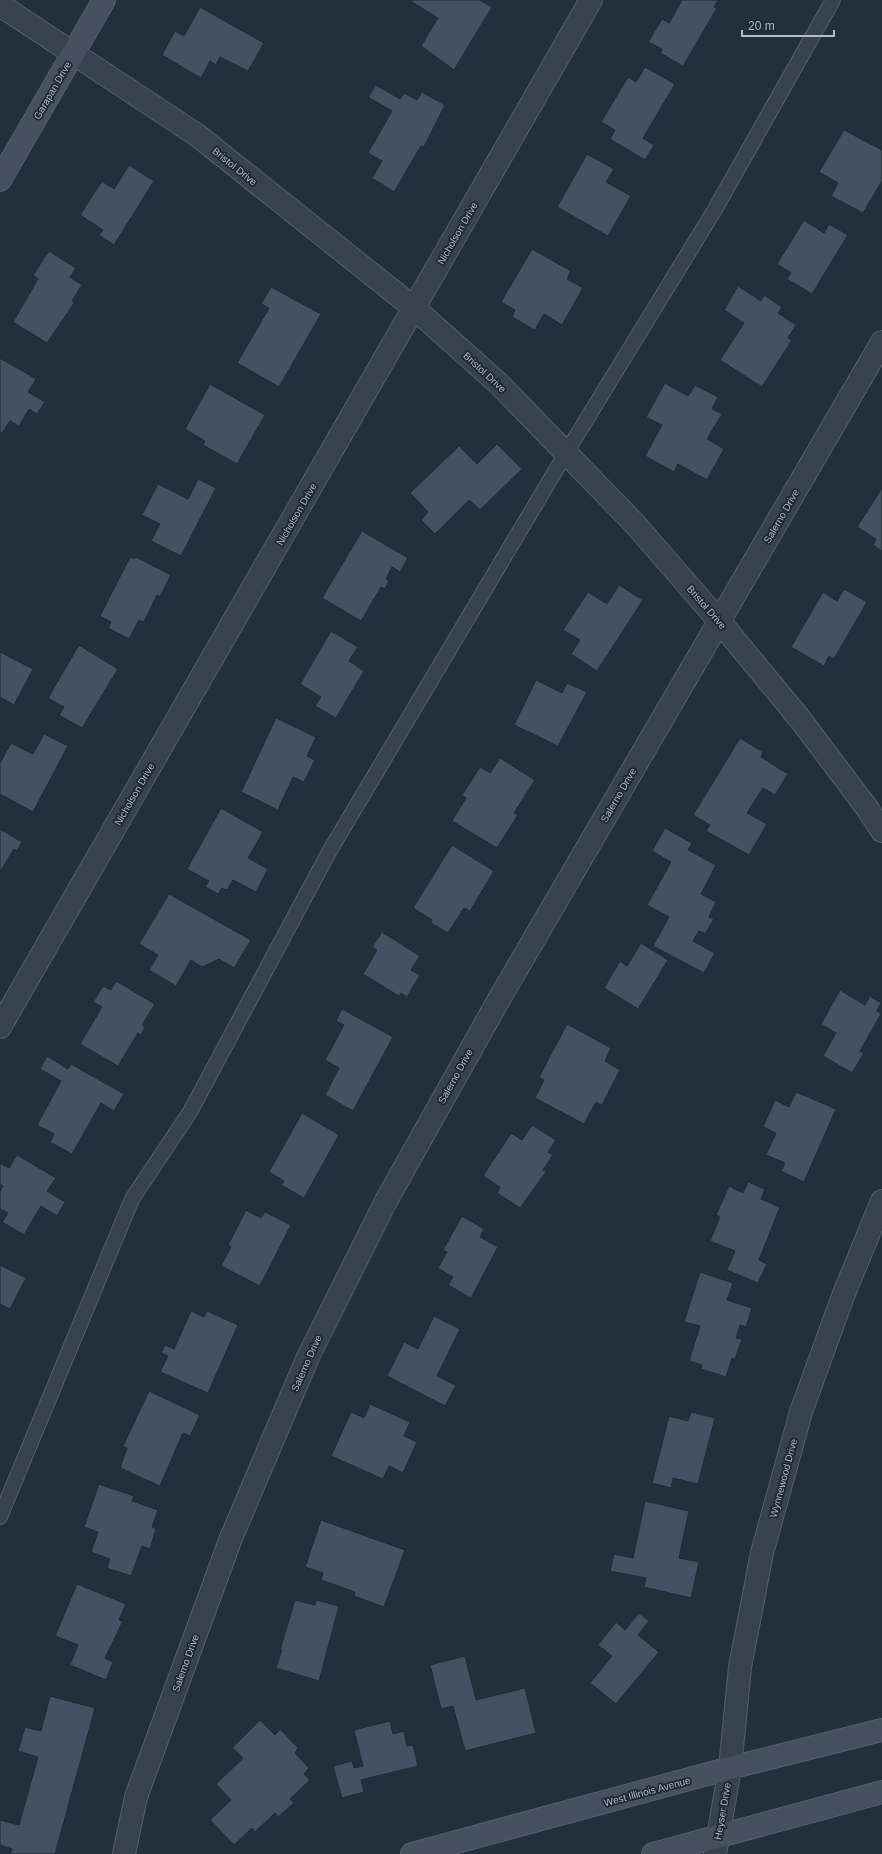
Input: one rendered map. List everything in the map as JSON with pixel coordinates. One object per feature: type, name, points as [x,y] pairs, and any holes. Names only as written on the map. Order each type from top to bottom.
[{"type":"main road","name":"Garapan Drive","points":[[0,180],[104,0]]},
{"type":"main road","name":"West Illinois Avenue","points":[[412,1854],[730,1768],[882,1730]]},
{"type":"main road","points":[[653,1854],[716,1846],[882,1792]]},
{"type":"street","name":"Nicholson Drive","points":[[0,1027],[591,0]]},
{"type":"street","name":"Bristol Drive","points":[[0,5],[197,135],[414,308],[498,383],[634,523],[720,622],[800,719],[867,808],[882,831]]},
{"type":"street","name":"Salerno Drive","points":[[124,1854],[136,1797],[231,1538],[308,1357],[386,1200],[498,1001],[882,342]]},
{"type":"street","name":"Wynnewood Drive","points":[[730,1768],[740,1667],[762,1553],[801,1412],[843,1296],[882,1201]]},
{"type":"street","name":"Heyser Drive","points":[[716,1846],[730,1768]]},
{"type":"lane","points":[[0,1517],[132,1199],[190,1112],[329,852],[566,452],[714,211],[833,0]]},
{"type":"building","points":[[413,0],[480,0],[492,7],[454,70],[421,46],[438,18],[412,2]]},
{"type":"building","points":[[682,0],[718,0],[714,7],[717,8],[683,66],[660,53],[662,49],[648,42],[662,19],[669,23]]},
{"type":"building","points":[[200,7],[264,43],[248,71],[220,57],[216,65],[210,61],[201,78],[162,55],[175,31],[184,36]]},
{"type":"building","points":[[645,67],[675,84],[643,138],[654,145],[645,160],[610,139],[615,130],[601,122],[628,77],[636,82]]},
{"type":"building","points":[[376,85],[400,99],[404,93],[417,100],[422,92],[445,105],[424,147],[421,146],[394,192],[372,178],[382,161],[368,153],[392,111],[368,97]]},
{"type":"building","points":[[844,130],[882,150],[882,181],[863,213],[831,196],[838,183],[819,172]]},
{"type":"building","points":[[587,154],[614,169],[606,182],[631,196],[608,236],[557,207]]},
{"type":"building","points":[[129,165],[154,181],[114,245],[99,235],[103,230],[80,215],[102,181],[114,189]]},
{"type":"building","points":[[804,220],[824,233],[829,224],[848,235],[812,294],[787,279],[791,273],[777,264]]},
{"type":"building","points":[[532,249],[571,271],[567,279],[583,288],[562,325],[544,314],[535,330],[512,317],[515,310],[501,302]]},
{"type":"building","points":[[49,251],[76,268],[70,277],[82,285],[72,301],[75,302],[47,343],[13,322],[38,279],[33,275]]},
{"type":"building","points":[[738,286],[761,301],[764,295],[782,307],[778,313],[796,325],[788,338],[792,340],[762,387],[720,360],[744,323],[724,310]]},
{"type":"building","points":[[271,287],[321,314],[279,387],[237,363],[269,308],[261,304]]},
{"type":"building","points":[[0,358],[36,379],[28,392],[45,402],[37,414],[29,409],[19,426],[10,421],[2,433],[0,432]]},
{"type":"building","points":[[665,383],[688,396],[695,385],[718,397],[712,409],[722,414],[707,439],[724,449],[707,480],[678,464],[674,472],[645,456],[662,425],[646,417]]},
{"type":"building","points":[[210,384],[265,415],[237,464],[203,445],[205,441],[185,429]]},
{"type":"building","points":[[497,444],[522,469],[480,510],[469,500],[435,534],[421,520],[428,512],[410,493],[459,446],[477,464]]},
{"type":"building","points":[[198,479],[216,488],[181,556],[151,541],[160,524],[142,515],[158,484],[188,499]]},
{"type":"building","points":[[882,488],[882,551],[873,545],[876,539],[857,527]]},
{"type":"building","points":[[362,531],[408,558],[400,572],[392,567],[386,579],[389,581],[385,589],[381,587],[361,621],[322,598]]},
{"type":"building","points":[[130,557],[134,559],[136,557],[171,575],[160,597],[157,595],[144,622],[139,620],[129,639],[108,628],[111,622],[100,616]]},
{"type":"building","points":[[619,585],[643,600],[597,671],[571,654],[580,640],[563,630],[588,592],[607,604]]},
{"type":"building","points":[[844,589],[867,602],[834,659],[829,656],[824,666],[791,647],[823,592],[837,601]]},
{"type":"building","points":[[331,631],[358,647],[349,661],[364,671],[336,718],[315,706],[321,697],[300,684]]},
{"type":"building","points":[[79,645],[118,669],[82,728],[59,715],[64,707],[48,698]]},
{"type":"building","points":[[0,652],[33,669],[14,705],[0,697]]},
{"type":"building","points":[[536,680],[562,693],[567,683],[587,692],[558,746],[514,725]]},
{"type":"building","points":[[276,718],[316,737],[307,756],[315,760],[304,782],[293,777],[278,810],[241,792]]},
{"type":"building","points":[[44,734],[68,746],[33,812],[0,794],[0,763],[11,743],[33,754]]},
{"type":"building","points":[[740,738],[763,752],[761,757],[788,774],[775,795],[763,788],[747,813],[767,824],[749,855],[706,831],[710,825],[693,815]]},
{"type":"building","points":[[500,758],[535,780],[514,813],[518,815],[497,848],[452,821],[466,798],[462,795],[480,767],[490,773]]},
{"type":"building","points":[[221,808],[263,832],[248,858],[268,869],[256,892],[233,880],[227,890],[222,888],[218,894],[205,887],[209,881],[187,869]]},
{"type":"building","points":[[665,828],[692,843],[688,850],[716,865],[701,894],[716,902],[709,917],[714,919],[705,934],[699,931],[693,941],[715,953],[704,973],[653,946],[669,917],[647,905],[671,862],[652,851]]},
{"type":"building","points":[[0,829],[22,842],[17,851],[14,849],[0,872]]},
{"type":"building","points":[[452,845],[494,871],[470,911],[464,908],[448,933],[431,923],[432,920],[413,908]]},
{"type":"building","points":[[169,894],[251,940],[234,968],[219,959],[202,967],[191,960],[176,986],[149,970],[158,955],[139,944]]},
{"type":"building","points":[[382,932],[420,956],[411,970],[420,975],[407,997],[401,993],[399,996],[363,974],[377,950],[372,947]]},
{"type":"building","points":[[641,943],[668,960],[638,1009],[604,988],[620,961],[627,966]]},
{"type":"building","points":[[116,981],[155,1004],[142,1025],[145,1027],[141,1035],[138,1033],[118,1066],[80,1044],[102,1007],[93,1002],[103,986],[111,990]]},
{"type":"building","points":[[840,990],[865,1005],[870,996],[881,1003],[877,1011],[881,1014],[860,1051],[864,1053],[852,1073],[823,1056],[836,1033],[821,1024]]},
{"type":"building","points":[[342,1009],[393,1037],[353,1111],[325,1095],[339,1068],[325,1060],[344,1025],[336,1021]]},
{"type":"building","points":[[567,1024],[611,1048],[605,1061],[620,1070],[602,1105],[596,1102],[584,1124],[535,1098],[544,1080],[539,1077]]},
{"type":"building","points":[[47,1056],[68,1069],[71,1064],[124,1094],[114,1111],[101,1103],[72,1154],[50,1142],[54,1134],[37,1125],[61,1081],[40,1069]]},
{"type":"building","points":[[796,1092],[836,1109],[804,1182],[781,1171],[785,1163],[766,1155],[776,1133],[763,1127],[775,1100],[789,1107]]},
{"type":"building","points":[[302,1113],[339,1135],[304,1198],[281,1185],[284,1181],[269,1172]]},
{"type":"building","points":[[532,1125],[556,1140],[548,1152],[553,1155],[543,1170],[546,1172],[520,1208],[497,1193],[500,1187],[483,1176],[511,1133],[522,1140]]},
{"type":"building","points":[[17,1155],[56,1178],[47,1191],[65,1202],[57,1216],[41,1206],[24,1235],[2,1222],[8,1213],[0,1209],[0,1191],[3,1186],[0,1184],[0,1163],[9,1168]]},
{"type":"building","points":[[748,1182],[765,1189],[761,1199],[780,1207],[759,1260],[767,1264],[758,1283],[727,1270],[735,1251],[710,1241],[720,1217],[716,1215],[729,1186],[743,1193]]},
{"type":"building","points":[[246,1210],[261,1218],[265,1212],[291,1225],[260,1286],[221,1266],[231,1247],[228,1245]]},
{"type":"building","points":[[462,1216],[484,1229],[480,1237],[498,1247],[471,1298],[448,1285],[453,1277],[438,1268],[447,1252],[443,1250]]},
{"type":"building","points":[[0,1265],[26,1278],[10,1309],[0,1304]]},
{"type":"building","points":[[700,1272],[733,1283],[727,1300],[752,1308],[746,1327],[740,1325],[736,1338],[742,1339],[735,1359],[732,1358],[726,1377],[701,1369],[702,1365],[689,1361],[700,1326],[684,1322]]},
{"type":"building","points":[[191,1311],[204,1317],[207,1311],[238,1325],[208,1393],[160,1372],[168,1356],[161,1353],[165,1345],[174,1349]]},
{"type":"building","points":[[434,1316],[460,1329],[437,1376],[456,1385],[445,1406],[387,1376],[404,1342],[418,1349]]},
{"type":"building","points":[[149,1391],[200,1415],[190,1436],[183,1433],[160,1486],[120,1468],[127,1448],[123,1446]]},
{"type":"building","points":[[370,1404],[410,1422],[404,1436],[417,1442],[403,1473],[389,1466],[383,1479],[331,1456],[351,1412],[364,1418]]},
{"type":"building","points":[[691,1412],[715,1418],[698,1484],[673,1478],[671,1488],[652,1483],[669,1416],[688,1421]]},
{"type":"building","points":[[99,1484],[134,1496],[132,1501],[158,1510],[152,1527],[156,1529],[150,1549],[142,1546],[131,1576],[107,1568],[110,1559],[91,1552],[98,1532],[84,1527]]},
{"type":"building","points":[[645,1501],[689,1511],[679,1558],[699,1562],[691,1598],[644,1587],[646,1578],[610,1571],[614,1554],[633,1558]]},
{"type":"building","points":[[321,1520],[405,1550],[384,1607],[354,1596],[355,1592],[321,1580],[323,1573],[305,1567]]},
{"type":"building","points":[[77,1584],[126,1604],[119,1620],[123,1621],[105,1658],[113,1662],[106,1680],[70,1665],[78,1645],[55,1636]]},
{"type":"building","points":[[295,1600],[315,1605],[316,1600],[339,1606],[319,1681],[276,1668]]},
{"type":"building","points":[[639,1613],[649,1621],[638,1635],[659,1652],[616,1704],[590,1683],[612,1656],[598,1645],[616,1622],[625,1630]]},
{"type":"building","points":[[465,1656],[476,1700],[525,1688],[536,1733],[465,1751],[453,1706],[441,1709],[430,1665]]},
{"type":"building","points":[[50,1696],[95,1708],[55,1854],[10,1854],[12,1849],[0,1845],[0,1820],[19,1825],[38,1757],[18,1751],[25,1727],[41,1731]]},
{"type":"building","points":[[260,1720],[275,1735],[280,1729],[298,1748],[295,1753],[309,1768],[304,1774],[310,1780],[290,1799],[294,1803],[278,1817],[275,1813],[255,1832],[252,1828],[234,1845],[210,1820],[231,1800],[216,1784],[243,1758],[232,1748]]},
{"type":"building","points":[[390,1721],[393,1734],[404,1731],[407,1746],[413,1745],[418,1766],[361,1780],[364,1792],[342,1798],[333,1766],[352,1761],[354,1768],[363,1766],[354,1730]]}]
